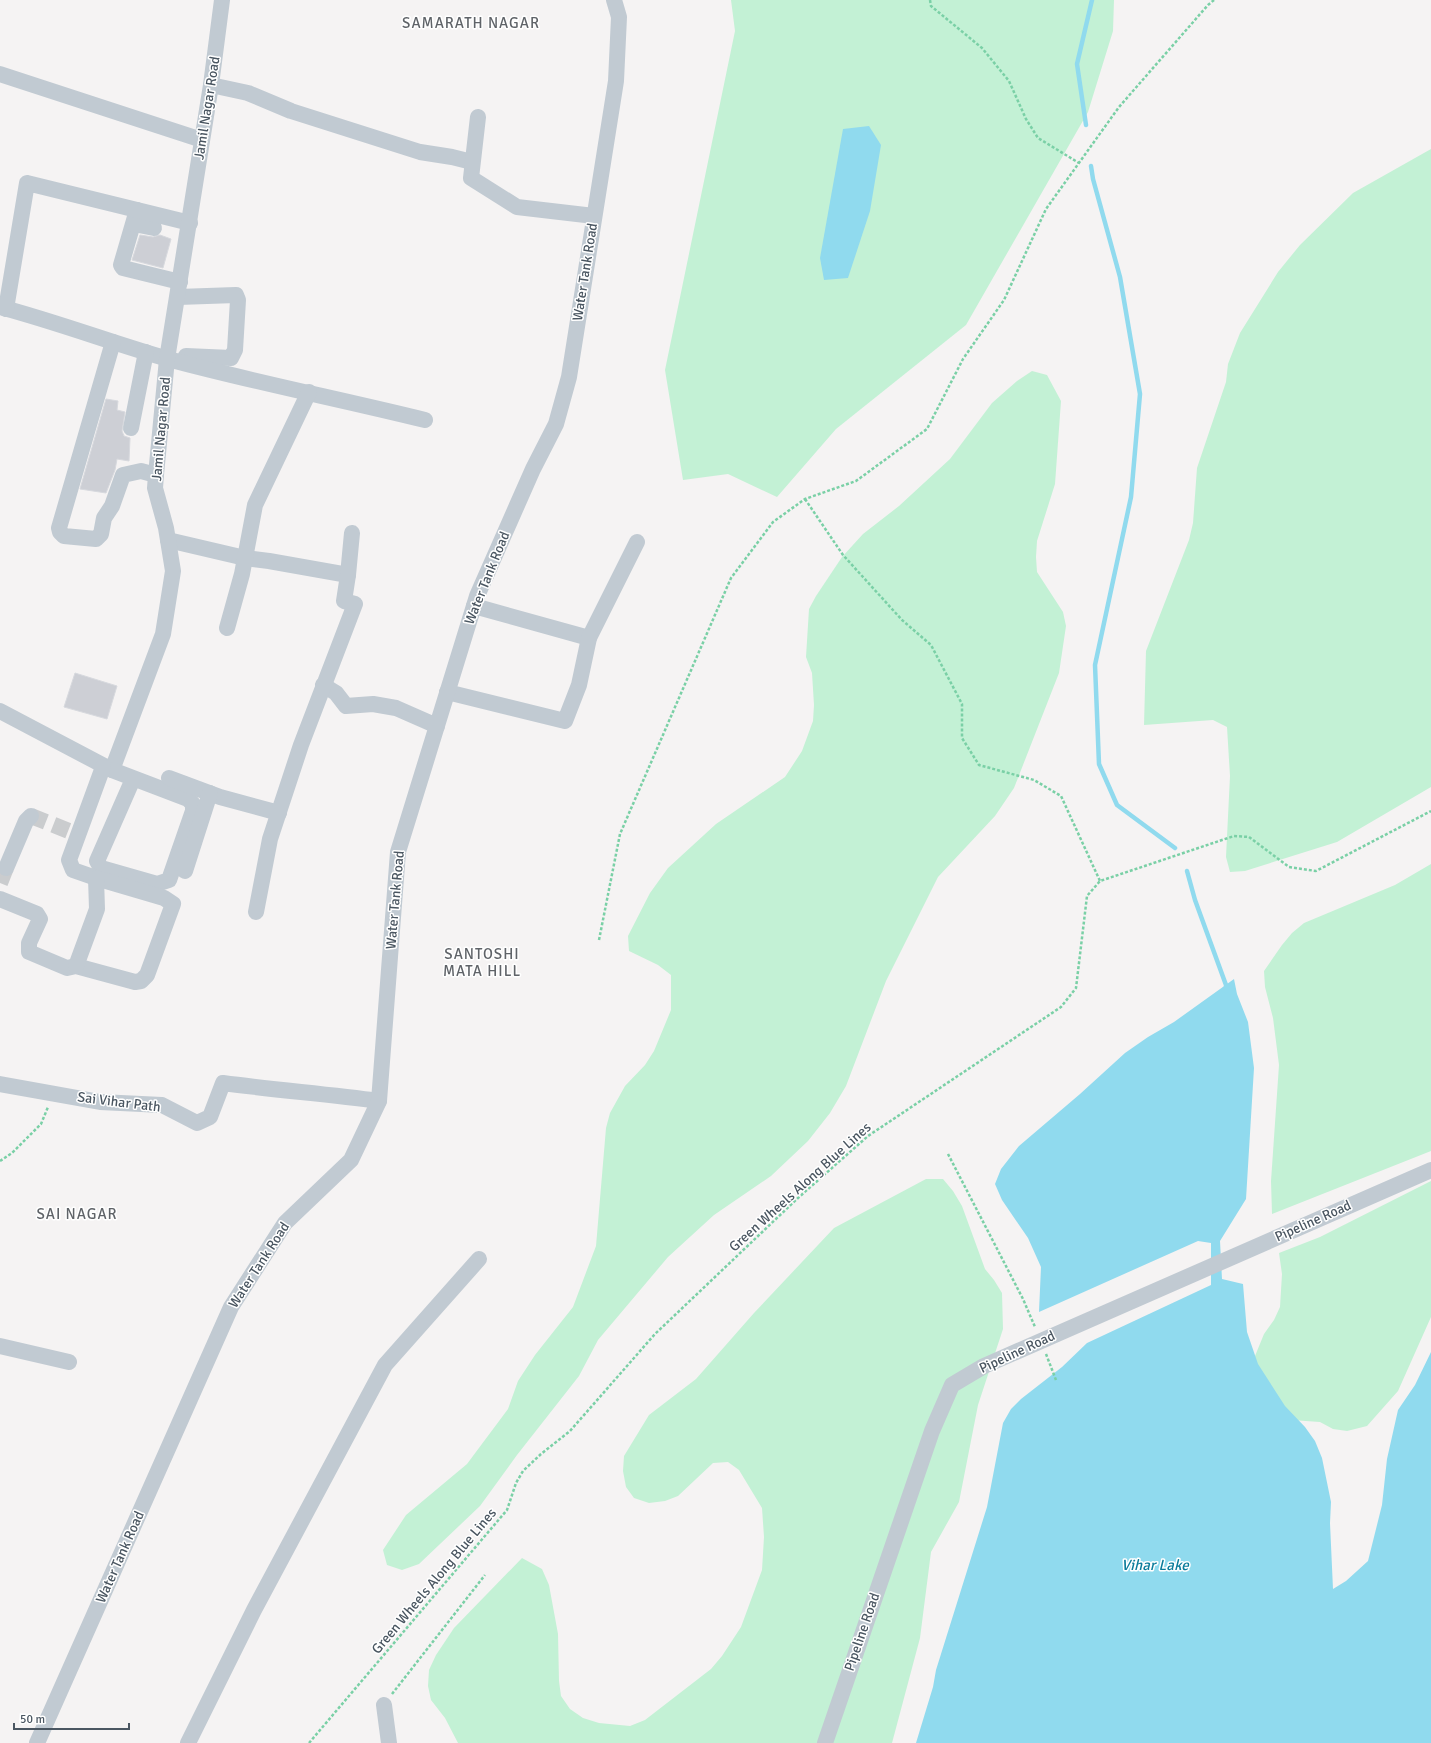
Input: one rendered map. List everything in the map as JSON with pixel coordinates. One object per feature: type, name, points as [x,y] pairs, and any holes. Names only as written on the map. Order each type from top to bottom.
[{"type":"street","name":"Jamil Nagar Road","points":[[76,966],[135,982],[141,981],[147,975],[173,904],[164,898],[73,870],[69,860],[73,833],[107,769],[164,634],[173,571],[168,540],[155,488],[156,475],[168,357],[211,85],[222,0]]},
{"type":"street","name":"Water Tank Road","points":[[37,1743],[231,1306],[285,1223],[351,1160],[379,1101],[398,852],[474,606],[533,469],[556,424],[568,377],[616,81],[619,17],[614,0]]},
{"type":"street","points":[[0,74],[202,140]]},
{"type":"street","points":[[211,85],[248,93],[291,111],[420,152],[472,162]]},
{"type":"street","points":[[478,117],[471,178],[517,207],[594,216]]},
{"type":"street","points":[[190,223],[135,217],[27,183],[3,308],[146,352],[267,384],[308,392],[426,420]]},
{"type":"street","points":[[135,217],[154,228]]},
{"type":"street","points":[[135,217],[121,265],[123,268],[179,290],[236,295],[238,300],[235,350],[230,358],[168,357]]},
{"type":"street","points":[[108,340],[60,532],[64,536],[96,539],[101,534],[104,518],[112,506],[123,475],[141,471],[156,475]]},
{"type":"street","points":[[55,521],[108,340]]},
{"type":"street","points":[[131,428],[146,352]]},
{"type":"street","points":[[227,628],[245,558],[255,505],[308,392]]},
{"type":"street","points":[[256,912],[270,839],[301,744],[355,604],[344,602],[352,533]]},
{"type":"street","points":[[168,540],[245,558],[269,560],[348,575]]},
{"type":"street","points":[[447,692],[565,721],[580,685],[589,638],[637,542]]},
{"type":"street","points":[[474,606],[589,638]]},
{"type":"street","points":[[324,685],[336,693],[346,706],[373,704],[396,708],[437,726]]},
{"type":"street","points":[[0,711],[107,769],[188,799],[193,804],[193,811],[169,880],[164,883],[157,884],[100,868],[97,862],[133,779]]},
{"type":"street","points":[[169,778],[210,793],[279,813]]},
{"type":"street","points":[[185,871],[210,793]]},
{"type":"street","points":[[6,868],[26,821],[31,816]]},
{"type":"street","points":[[0,899],[37,914],[40,919],[30,943],[29,952],[67,968],[76,966],[97,909],[96,878]]},
{"type":"street","name":"Sai Vihar Path","points":[[0,1084],[100,1102],[162,1105],[198,1123],[210,1117],[223,1083],[280,1091],[338,1095],[379,1101]]},
{"type":"street","name":"Pipeline Road","points":[[825,1743],[932,1431],[952,1385],[984,1366],[1201,1271],[1243,1251],[1431,1170]]},
{"type":"street","points":[[188,1743],[254,1610],[385,1364],[479,1259]]},
{"type":"street","points":[[0,1347],[69,1362]]},
{"type":"street","points":[[384,1705],[389,1743]]},
{"type":"path","points":[[930,0],[931,6],[982,48],[1009,81],[1026,119],[1038,138],[1080,163]]},
{"type":"path","points":[[599,940],[620,834],[731,578],[773,522],[805,499],[856,481],[927,429],[963,359],[1004,300],[1046,209],[1119,107],[1214,0]]},
{"type":"path","points":[[805,499],[843,555],[902,620],[931,645],[962,704],[962,738],[979,765],[1034,780],[1061,796],[1100,881],[1234,836],[1249,837],[1289,867],[1316,871],[1431,811]]},
{"type":"path","name":"Green Wheels Along Blue Lines","points":[[309,1743],[507,1510],[516,1483],[523,1471],[570,1431],[655,1334],[798,1198],[868,1136],[1062,1007],[1076,988],[1087,896],[1100,881]]},
{"type":"path","points":[[0,1162],[12,1153],[41,1124],[54,1093]]},
{"type":"path","points":[[948,1154],[1023,1299],[1036,1329]]},
{"type":"path","points":[[1045,1353],[1056,1380]]},
{"type":"path","points":[[384,1705],[486,1575]]},
{"type":"green space","points":[[731,0],[1114,0],[1113,31],[1088,112],[966,325],[836,429],[777,497],[728,474],[683,480],[665,370],[735,31]]},
{"type":"green space","points":[[1431,149],[1431,787],[1337,842],[1245,871],[1230,872],[1226,857],[1230,776],[1227,727],[1213,720],[1144,725],[1146,651],[1189,540],[1193,523],[1197,468],[1226,382],[1228,364],[1240,333],[1278,272],[1300,245],[1353,193]]},
{"type":"green space","points":[[1032,371],[1047,375],[1061,401],[1055,484],[1037,541],[1036,557],[1037,572],[1063,612],[1066,626],[1059,673],[1014,788],[995,816],[938,877],[886,981],[846,1086],[830,1113],[808,1141],[771,1176],[714,1215],[668,1257],[598,1340],[579,1376],[517,1455],[480,1506],[419,1564],[402,1570],[387,1565],[383,1550],[406,1515],[467,1464],[508,1409],[518,1381],[535,1355],[573,1307],[596,1246],[606,1128],[610,1113],[625,1086],[645,1065],[654,1051],[671,1010],[671,975],[658,965],[629,951],[628,936],[650,893],[668,868],[716,824],[785,777],[802,751],[813,721],[814,705],[812,673],[806,657],[809,609],[842,557],[863,534],[899,506],[950,459],[992,403],[1017,381]]},
{"type":"green space","points":[[1431,864],[1431,1151],[1272,1214],[1271,1181],[1279,1065],[1273,1018],[1265,987],[1264,971],[1292,933],[1304,923],[1395,885]]},
{"type":"green space","points":[[926,1179],[943,1179],[953,1191],[962,1206],[985,1269],[1002,1293],[1003,1329],[978,1405],[959,1502],[931,1552],[920,1638],[892,1743],[458,1743],[445,1718],[431,1700],[428,1686],[429,1670],[436,1655],[454,1628],[522,1558],[542,1569],[549,1585],[558,1634],[559,1681],[561,1696],[570,1709],[583,1718],[599,1723],[630,1726],[645,1720],[711,1669],[722,1656],[741,1627],[762,1570],[764,1537],[762,1508],[739,1470],[728,1462],[713,1463],[678,1496],[665,1501],[649,1503],[634,1498],[626,1487],[623,1471],[624,1456],[649,1415],[696,1379],[754,1313],[834,1228]]},
{"type":"green space","points":[[1431,1181],[1431,1317],[1398,1391],[1367,1426],[1347,1431],[1333,1429],[1320,1422],[1277,1419],[1246,1378],[1264,1334],[1274,1320],[1280,1307],[1282,1274],[1279,1253],[1320,1237]]},
{"type":"water","points":[[869,126],[881,145],[870,211],[848,278],[824,280],[820,258],[843,129]]},
{"type":"water","name":"Vihar Lake","points":[[1234,979],[1237,994],[1248,1022],[1254,1068],[1246,1199],[1220,1241],[1222,1279],[1243,1284],[1247,1332],[1258,1364],[1285,1406],[1305,1427],[1315,1441],[1322,1458],[1331,1502],[1330,1523],[1333,1589],[1346,1581],[1368,1561],[1382,1505],[1387,1459],[1398,1410],[1415,1385],[1431,1352],[1431,1743],[916,1743],[933,1687],[936,1670],[987,1507],[1003,1423],[1011,1409],[1021,1399],[1062,1367],[1087,1343],[1211,1285],[1211,1243],[1198,1241],[1039,1312],[1041,1267],[1028,1238],[1002,1200],[995,1184],[1001,1169],[1019,1146],[1125,1053],[1148,1037],[1174,1022]]},
{"type":"building","points":[[140,235],[153,237],[160,235],[171,239],[163,268],[132,260]]},
{"type":"building","points":[[106,399],[118,401],[117,410],[125,412],[122,431],[124,436],[130,438],[129,461],[117,459],[115,470],[106,493],[80,489]]},
{"type":"building","points":[[75,673],[117,686],[107,719],[64,707]]},
{"type":"waterway","points":[[1086,125],[1077,64],[1092,0]]},
{"type":"waterway","points":[[1091,166],[1093,179],[1120,277],[1140,394],[1131,497],[1095,665],[1099,764],[1117,805],[1175,848]]},
{"type":"waterway","points":[[1187,871],[1195,900],[1226,985],[1226,991]]},
{"type":"tunnel","points":[[31,816],[69,831]]},
{"type":"tunnel","points":[[0,883],[6,868]]},
{"type":"district","name":"SAMARATH NAGAR","points":[[471,23]]},
{"type":"district","name":"SANTOSHI MATA HILL","points":[[482,962]]},
{"type":"district","name":"SAI NAGAR","points":[[77,1214]]}]
